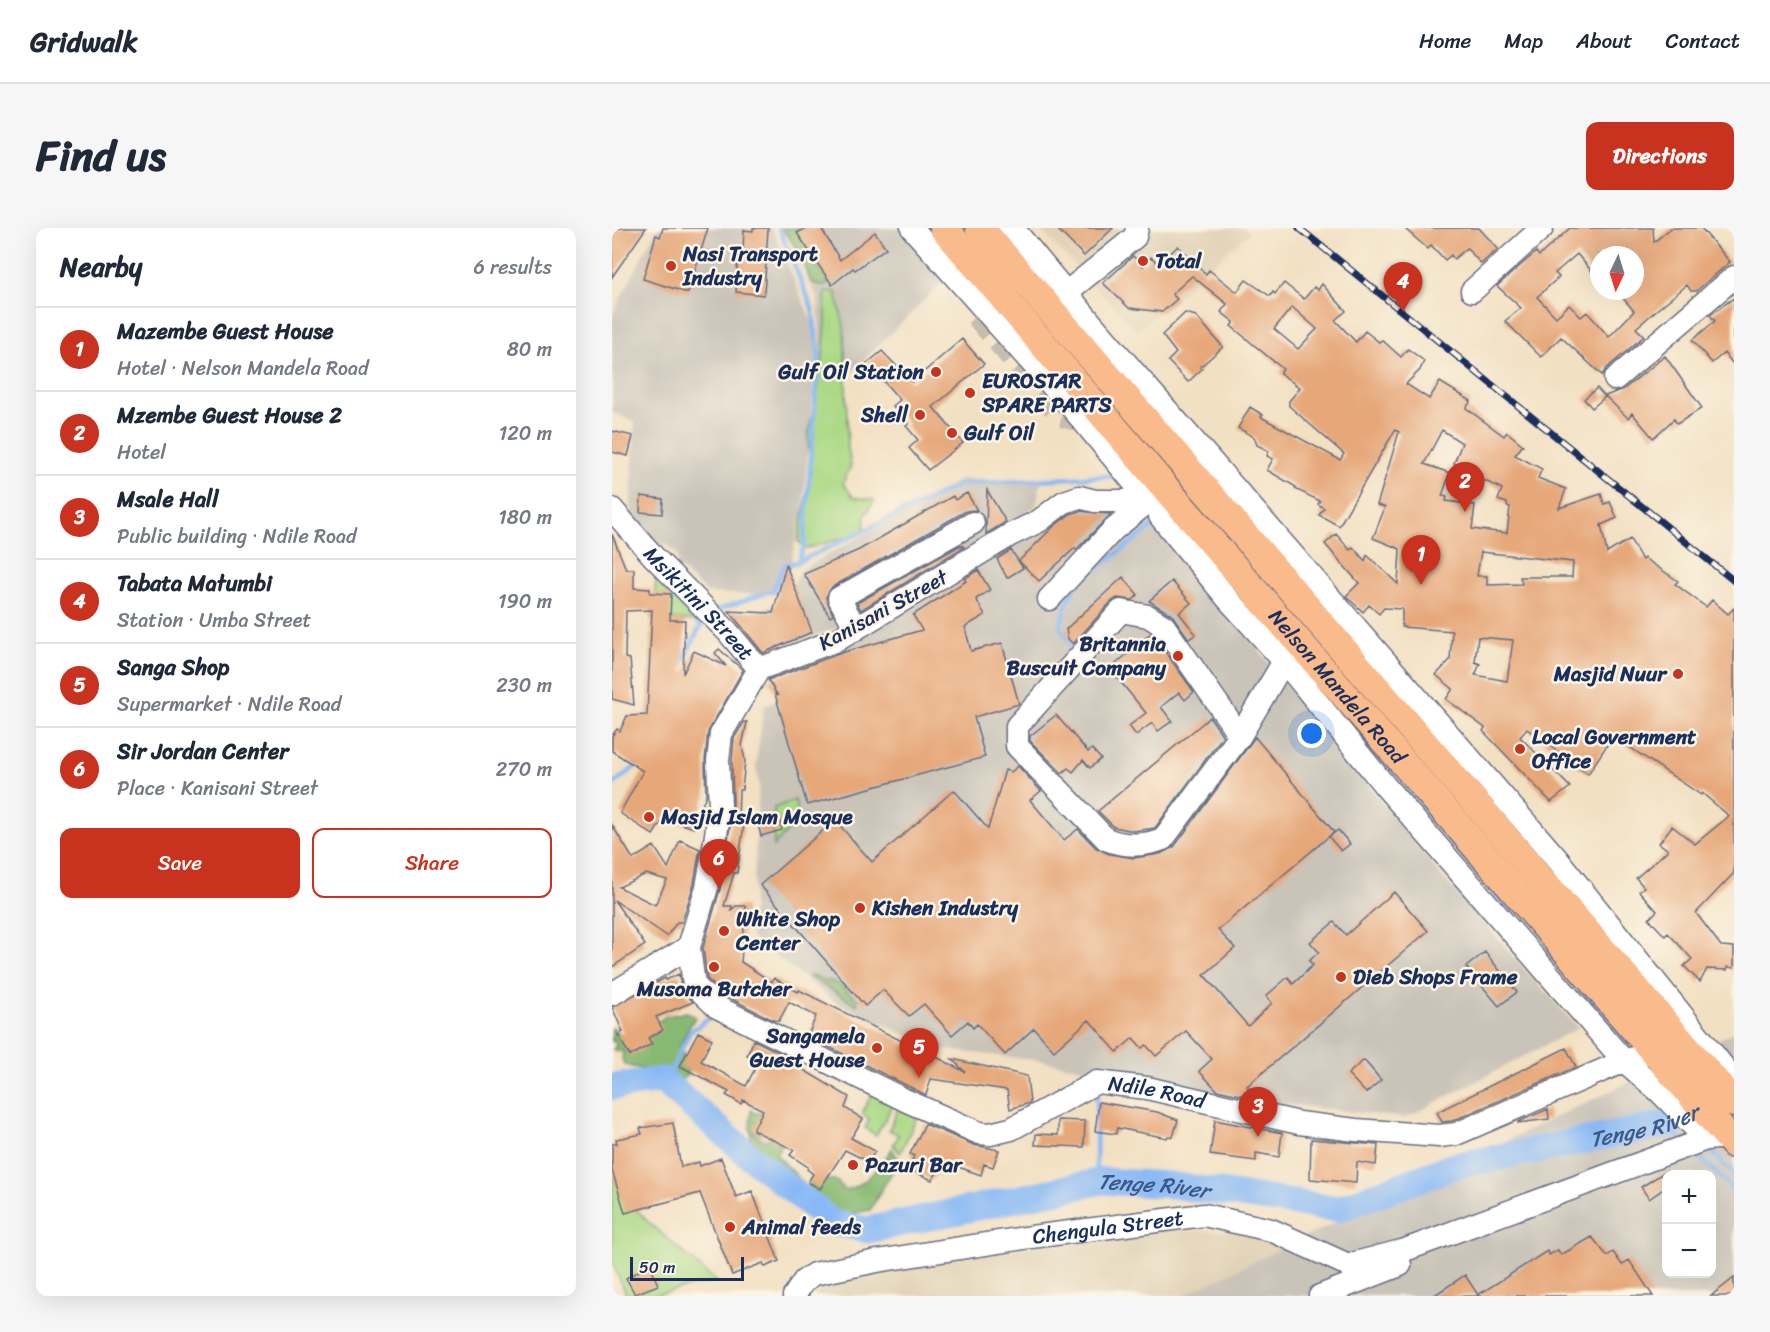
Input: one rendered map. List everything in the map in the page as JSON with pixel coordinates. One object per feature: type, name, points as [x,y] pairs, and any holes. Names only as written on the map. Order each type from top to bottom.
[{"type":"main road","name":"Nelson Mandela Road","points":[[944,228],[1166,500],[1653,1052],[1669,1086],[1723,1140]]},
{"type":"main road","name":"Nelson Mandela Road","points":[[984,232],[1056,297],[1729,1089]]},
{"type":"street","points":[[912,228],[1079,416],[1166,500]]},
{"type":"street","points":[[984,232],[1017,229],[1056,297],[1135,237],[1137,228]]},
{"type":"street","points":[[1472,291],[1542,228]]},
{"type":"street","points":[[1615,379],[1734,277]]},
{"type":"street","name":"Kanisani Street","points":[[759,669],[837,640],[1010,535],[1039,521],[1064,502],[1079,497],[1095,501],[1166,500]]},
{"type":"street","points":[[1049,599],[1113,530],[1166,500]]},
{"type":"street","points":[[1166,500],[1160,516],[1227,598],[1284,661],[1386,786],[1624,1061],[1669,1086],[1690,1123],[1723,1140]]},
{"type":"street","name":"Msikitini Street","points":[[612,509],[759,669]]},
{"type":"street","points":[[856,629],[839,598],[973,523]]},
{"type":"street","points":[[1240,736],[1164,626],[1148,616],[1121,611],[1017,726],[1017,747],[1106,839],[1118,844],[1148,844],[1163,838],[1240,736],[1284,661]]},
{"type":"street","points":[[612,994],[689,947],[707,887],[715,842],[720,806],[718,761],[721,734],[759,669]]},
{"type":"street","name":"Ndile Road","points":[[689,947],[694,985],[717,1007],[907,1101],[979,1133],[990,1134],[1011,1129],[1097,1082],[1147,1088],[1299,1123],[1439,1136],[1456,1134],[1624,1061],[1653,1052]]},
{"type":"street","name":"Chengula Street","points":[[794,1296],[804,1281],[814,1274],[877,1261],[1031,1237],[1204,1215],[1271,1230],[1348,1266],[1405,1250],[1723,1140]]},
{"type":"street","points":[[1320,1296],[1398,1266],[1527,1207]]},
{"type":"shaded area","points":[[657,228],[772,228],[813,325],[817,352],[802,511],[784,595],[707,593],[678,566],[678,555],[665,543],[660,547],[630,518],[635,422],[612,412],[612,315]]},
{"type":"shaded area","points":[[785,228],[902,228],[945,280],[823,400],[818,299]]},
{"type":"shaded area","name":"Total","points":[[1039,228],[1244,228],[1249,233],[1137,331]]},
{"type":"shaded area","points":[[961,479],[1041,482],[1036,506],[985,541],[842,626],[761,654],[738,625],[733,617],[786,602],[800,571]]},
{"type":"shaded area","points":[[1072,501],[1141,513],[1156,523],[1444,879],[1578,1028],[1406,1118],[1266,1102],[1044,1061],[938,1049],[840,1005],[751,937],[759,785],[756,766],[764,706],[813,688],[825,663],[825,655]]},
{"type":"shaded area","points":[[1734,1032],[1734,1296],[1182,1296]]},
{"type":"shaded area","points":[[1133,1229],[1251,1232],[1348,1270],[1276,1296],[814,1296],[824,1279]]},
{"type":"green space","points":[[782,228],[809,228],[818,267],[830,281],[824,287],[810,282],[803,260]]},
{"type":"green space","points":[[825,292],[836,292],[844,327],[848,449],[851,466],[843,483],[853,497],[875,500],[865,515],[864,532],[805,549],[798,541],[811,471],[808,436],[822,369],[826,320]]},
{"type":"green space","points":[[666,576],[714,622],[651,618],[656,582]]},
{"type":"green space","points":[[795,800],[799,818],[774,846],[774,808]]},
{"type":"green space","points":[[808,976],[818,977],[826,982],[830,980],[833,984],[835,981],[858,1000],[857,1005]]},
{"type":"green space","points":[[687,1012],[695,1017],[679,1046],[688,1063],[688,1075],[676,1082],[667,1071],[655,1072],[625,1065],[622,1059],[623,1052],[613,1050],[617,1044],[612,1041],[612,1028],[630,1042],[666,1016]]},
{"type":"green space","points":[[875,1088],[896,1100],[876,1135],[865,1128],[869,1119],[862,1113]]},
{"type":"green space","points":[[901,1102],[919,1113],[900,1153],[893,1145],[899,1135],[889,1130]]},
{"type":"green space","points":[[751,1110],[754,1113],[769,1113],[780,1147],[776,1154],[804,1184],[799,1179],[792,1180],[769,1161],[766,1164],[750,1151],[751,1132],[767,1141],[770,1137],[750,1130]]},
{"type":"green space","points":[[892,1149],[899,1160],[870,1210],[832,1217],[806,1191],[814,1179],[835,1180],[846,1190],[854,1187],[872,1174]]},
{"type":"green space","points":[[612,1176],[624,1196],[647,1221],[716,1281],[650,1296],[627,1296],[612,1262]]},
{"type":"building","points":[[612,228],[646,228],[612,277]]},
{"type":"building","name":"Nasi Transport Industry","points":[[663,228],[708,228],[688,293],[643,279],[656,235],[660,237]]},
{"type":"building","points":[[753,228],[768,228],[764,295],[736,292],[738,249],[743,249],[744,230],[753,231]]},
{"type":"building","points":[[806,228],[821,228],[840,260],[875,232],[886,248],[855,270],[853,268],[832,285],[797,233]]},
{"type":"building","points":[[1056,228],[1113,228],[1084,256]]},
{"type":"building","points":[[1404,228],[1479,228],[1498,249],[1481,264],[1467,248],[1454,259],[1451,255],[1445,260],[1431,245],[1428,249]]},
{"type":"building","points":[[1570,228],[1653,228],[1654,242],[1671,228],[1701,228],[1730,262],[1696,291],[1691,291],[1687,285],[1636,328],[1644,336],[1602,375],[1561,337],[1541,357],[1505,321],[1521,308],[1497,286],[1536,252],[1539,256]]},
{"type":"building","points":[[1178,246],[1206,274],[1209,270],[1237,292],[1246,280],[1270,296],[1273,292],[1275,294],[1284,283],[1304,299],[1314,287],[1318,290],[1322,284],[1346,311],[1335,320],[1356,342],[1365,331],[1379,342],[1382,340],[1401,357],[1408,349],[1424,361],[1420,370],[1406,384],[1429,399],[1440,382],[1471,401],[1466,408],[1504,436],[1507,432],[1523,445],[1515,455],[1542,469],[1538,478],[1566,489],[1559,508],[1601,494],[1604,504],[1610,502],[1617,518],[1601,525],[1607,553],[1630,539],[1642,560],[1644,558],[1678,581],[1675,584],[1706,607],[1712,600],[1728,614],[1734,608],[1734,873],[1696,913],[1721,946],[1734,947],[1734,968],[1707,969],[1700,982],[1684,966],[1692,959],[1668,933],[1665,936],[1649,919],[1657,911],[1639,891],[1644,887],[1636,878],[1668,850],[1659,843],[1672,826],[1695,844],[1729,816],[1702,793],[1701,795],[1613,736],[1588,774],[1527,729],[1520,737],[1570,787],[1551,802],[1483,731],[1485,728],[1446,699],[1453,689],[1436,675],[1450,660],[1452,631],[1402,627],[1402,609],[1384,608],[1379,614],[1369,605],[1363,612],[1346,596],[1359,583],[1325,544],[1336,534],[1350,550],[1353,547],[1365,561],[1367,555],[1398,584],[1400,549],[1373,538],[1385,507],[1377,505],[1399,432],[1395,430],[1339,526],[1319,515],[1324,508],[1318,504],[1320,501],[1295,489],[1296,487],[1267,470],[1273,459],[1267,456],[1269,451],[1257,445],[1254,437],[1238,428],[1250,407],[1263,415],[1261,417],[1340,460],[1344,454],[1289,406],[1289,401],[1300,388],[1280,373],[1283,369],[1231,326],[1234,322],[1221,312],[1227,304],[1192,276],[1172,294],[1177,299],[1162,312],[1129,308],[1103,283],[1133,256],[1143,266],[1151,257],[1159,264]],"holes":[[[1292,307],[1317,329],[1298,349],[1274,329]],[[1442,430],[1462,443],[1454,463],[1483,475],[1481,479],[1502,489],[1498,500],[1507,503],[1510,507],[1507,533],[1472,529],[1475,505],[1446,501],[1447,497],[1442,496],[1450,473],[1424,464]],[[1481,552],[1573,562],[1572,577],[1520,577],[1522,584],[1487,585],[1487,576],[1477,576]],[[1478,637],[1513,640],[1507,681],[1475,675],[1480,664],[1475,662]]]},
{"type":"building","points":[[1734,298],[1734,365],[1724,353],[1712,363],[1692,340],[1715,321],[1710,315]]},
{"type":"building","points":[[1185,313],[1196,316],[1223,347],[1200,367],[1202,369],[1188,382],[1168,361],[1176,353],[1162,335]]},
{"type":"building","points":[[962,339],[984,364],[933,407],[963,443],[928,470],[909,448],[918,440],[906,426],[909,424],[893,406],[900,400],[878,375],[874,378],[864,366],[882,351],[912,382]]},
{"type":"building","points":[[1665,356],[1702,408],[1677,424],[1674,419],[1653,438],[1632,413],[1628,418],[1605,396],[1624,389]]},
{"type":"building","points":[[1597,388],[1605,397],[1592,408],[1584,399]]},
{"type":"building","points":[[612,431],[633,436],[628,456],[612,452]]},
{"type":"building","points":[[987,490],[1006,522],[986,534]]},
{"type":"building","points":[[967,493],[977,510],[966,511],[832,587],[826,597],[833,615],[830,617],[804,574],[859,550],[953,496],[955,500]]},
{"type":"building","points":[[641,496],[663,499],[662,514],[640,512]]},
{"type":"building","points":[[1080,511],[1111,514],[1076,550],[1075,548],[1039,581],[1019,561],[1053,527],[1070,514]]},
{"type":"building","points":[[612,534],[626,569],[634,569],[634,588],[650,589],[650,593],[671,594],[670,620],[685,620],[683,674],[694,651],[726,666],[715,653],[719,649],[743,670],[708,732],[705,761],[706,795],[694,828],[664,818],[653,835],[620,813],[643,771],[612,751],[612,736],[617,729],[620,731],[627,716],[647,715],[652,610],[626,611],[625,658],[630,659],[634,705],[612,699]]},
{"type":"building","points":[[961,545],[964,547],[861,610],[857,603]]},
{"type":"building","points":[[1011,550],[1023,568],[1007,578],[997,559]]},
{"type":"building","points":[[786,565],[812,632],[763,653],[729,611],[773,613]]},
{"type":"building","points":[[978,570],[990,590],[976,599],[985,615],[965,627],[971,651],[1002,643],[1019,704],[974,717],[985,757],[807,805],[775,694],[778,696],[768,680],[844,652],[922,630],[913,615],[966,581],[964,579]]},
{"type":"building","points":[[1123,577],[1138,595],[1133,600],[1117,598],[1111,602],[1073,644],[1068,639],[1066,629]]},
{"type":"building","points":[[1172,581],[1191,603],[1179,613],[1196,634],[1189,639],[1172,615],[1149,601]]},
{"type":"building","points":[[1150,634],[1154,636],[1194,692],[1185,700],[1179,692],[1161,707],[1172,721],[1158,731],[1152,723],[1136,735],[1129,726],[1146,713],[1110,669]]},
{"type":"building","points":[[1056,715],[1088,752],[1092,749],[1101,759],[1090,768],[1083,760],[1073,772],[1068,768],[1062,773],[1030,741],[1030,736]]},
{"type":"building","points":[[1210,717],[1223,736],[1155,828],[1134,831],[1114,827],[1098,811]]},
{"type":"building","points":[[744,722],[747,722],[742,746],[745,760],[742,790],[739,790],[738,823],[744,824],[737,873],[734,873],[724,906],[732,906],[731,910],[736,906],[746,906],[741,962],[772,982],[774,978],[798,992],[799,990],[902,1041],[901,1043],[931,1054],[965,1072],[952,1059],[1027,1076],[1030,1103],[1010,1109],[1007,1090],[931,1079],[926,1095],[825,1045],[826,1042],[809,1033],[816,1016],[789,1002],[779,1021],[773,1020],[724,995],[728,988],[720,991],[707,979],[703,948],[720,889],[733,808],[734,738]]},
{"type":"building","points":[[1255,737],[1334,832],[1218,930],[1235,948],[1204,975],[1248,1026],[1272,1003],[1266,996],[1288,977],[1293,984],[1313,965],[1309,961],[1319,952],[1310,942],[1334,922],[1346,935],[1394,892],[1428,931],[1247,1086],[1250,1089],[1244,1096],[1217,1090],[1199,1071],[1212,1059],[1186,1031],[1156,1056],[1146,1045],[1142,1048],[1133,1038],[1117,1052],[1089,1020],[1054,1051],[1034,1028],[1005,1055],[977,1024],[973,1028],[968,1021],[952,1035],[924,1004],[909,1016],[883,990],[865,1006],[760,885],[835,820],[872,862],[954,790],[988,829],[1005,770],[1011,772],[1018,766],[1041,791],[1030,800],[1064,840],[1078,829],[1096,848],[1109,854],[1134,858],[1160,854],[1174,847]]},
{"type":"building","points":[[779,818],[782,830],[761,836],[758,824]]},
{"type":"building","points":[[612,825],[633,859],[654,846],[668,868],[680,840],[700,849],[694,884],[682,922],[677,922],[667,936],[614,900],[645,945],[612,967]],"holes":[[[646,874],[667,880],[655,905],[619,887]]]},
{"type":"building","points":[[1338,830],[1350,844],[1341,851],[1329,837]]},
{"type":"building","points":[[1485,952],[1517,992],[1499,1006],[1466,967]]},
{"type":"building","points":[[679,974],[681,987],[693,1002],[656,1017],[663,1030],[648,1038],[652,1044],[630,1056],[618,1035],[623,1032],[612,1007],[665,978],[666,980]]},
{"type":"building","points":[[698,1032],[712,1039],[701,1061],[746,1086],[759,1061],[747,1055],[754,1040],[794,1060],[792,1063],[849,1097],[845,1108],[863,1119],[851,1138],[875,1151],[869,1162],[845,1150],[820,1189],[808,1182],[813,1174],[807,1169],[808,1167],[790,1155],[794,1150],[753,1130],[763,1110],[743,1100],[741,1104],[726,1095],[729,1092],[680,1066]]},
{"type":"building","points":[[1566,1048],[1576,1067],[1452,1121],[1442,1122],[1437,1112]]},
{"type":"building","points":[[1364,1060],[1381,1080],[1366,1093],[1348,1074]]},
{"type":"building","points":[[1099,1102],[1157,1112],[1178,1120],[1173,1137],[1168,1136],[1167,1138],[1117,1128],[1116,1134],[1095,1131]]},
{"type":"building","points":[[1548,1109],[1549,1119],[1518,1123],[1518,1122]]},
{"type":"building","points":[[1058,1120],[1085,1121],[1084,1147],[1035,1145],[1036,1134],[1058,1135]]},
{"type":"building","points":[[1215,1120],[1282,1133],[1279,1157],[1256,1153],[1256,1161],[1210,1155]]},
{"type":"building","points":[[673,1123],[681,1167],[699,1162],[700,1166],[721,1158],[736,1197],[752,1191],[779,1261],[765,1267],[763,1263],[732,1275],[700,1193],[625,1213],[612,1170],[612,1144],[617,1144],[616,1139],[642,1134],[640,1128]]},
{"type":"building","points":[[925,1124],[974,1145],[999,1150],[993,1167],[984,1164],[981,1175],[944,1162],[932,1180],[915,1172],[909,1167],[914,1156],[910,1154]]},
{"type":"building","points":[[1311,1139],[1378,1145],[1376,1165],[1357,1162],[1356,1183],[1310,1179]]},
{"type":"building","points":[[1662,1174],[1662,1190],[1649,1199],[1641,1187]]},
{"type":"building","points":[[1592,1237],[1607,1256],[1613,1252],[1622,1265],[1629,1260],[1653,1296],[1433,1296],[1465,1275],[1478,1295],[1547,1251],[1549,1255],[1558,1250],[1561,1255]]},
{"type":"building","points":[[650,1265],[658,1285],[635,1294],[626,1278]]},
{"type":"building","points":[[1734,1278],[1734,1296],[1711,1296]]},
{"type":"waterway","points":[[779,228],[812,308],[819,353],[804,545],[798,562]]},
{"type":"waterway","points":[[718,610],[773,590],[784,565],[798,562],[962,484],[1111,476]]},
{"type":"waterway","points":[[1074,650],[1060,627],[1067,602],[1076,584],[1155,525]]},
{"type":"waterway","points":[[653,571],[701,627]]},
{"type":"waterway","points":[[681,665],[704,619]]},
{"type":"waterway","points":[[1350,725],[1479,876]]},
{"type":"waterway","points":[[612,785],[640,763]]},
{"type":"waterway","points":[[1494,894],[1631,1046]]},
{"type":"waterway","points":[[662,1080],[670,1072],[690,1032],[714,1014]]},
{"type":"waterway","points":[[1096,1070],[1107,1072]]},
{"type":"waterway","name":"Tenge River","points":[[612,1087],[662,1080],[752,1158],[833,1223],[868,1230],[1102,1181],[1171,1185],[1338,1209],[1454,1166],[1664,1125],[1705,1107]]},
{"type":"waterway","points":[[1097,1094],[1096,1168],[1102,1181]]},
{"type":"waterway","points":[[1664,1125],[1682,1141]]},
{"type":"waterway","points":[[1706,1147],[1734,1174]]},
{"type":"waterway","points":[[1692,1150],[1734,1190]]},
{"type":"tunnel","points":[[976,316],[1061,416],[1073,419],[1091,407]]},
{"type":"railway","points":[[1299,228],[1734,581]]},
{"type":"place","name":"Total","points":[[1143,261]]},
{"type":"place","name":"Nasi Transport Industry","points":[[671,266]]},
{"type":"place","name":"Tabata Matumbi","points":[[1403,312]]},
{"type":"place","name":"Gulf Oil Station","points":[[936,372]]},
{"type":"place","name":"EUROSTAR SPARE PARTS","points":[[970,393]]},
{"type":"place","name":"Shell","points":[[920,415]]},
{"type":"place","name":"Gulf Oil","points":[[952,433]]},
{"type":"place","name":"Mzembe Guest House 2","points":[[1465,512]]},
{"type":"place","name":"Mazembe Guest House","points":[[1421,585]]},
{"type":"place","name":"Britannia Buscuit Company","points":[[1178,656]]},
{"type":"place","name":"Masjid Nuur","points":[[1678,674]]},
{"type":"place","name":"Local Government Office","points":[[1520,749]]},
{"type":"place","name":"Masjid Islam Mosque","points":[[649,817]]},
{"type":"place","name":"Sir Jordan Center","points":[[719,889]]},
{"type":"place","name":"Kishen Industry","points":[[860,908]]},
{"type":"place","name":"White Shop Center","points":[[724,931]]},
{"type":"place","name":"Musoma Butcher","points":[[714,967]]},
{"type":"place","name":"Dieb Shops Frame","points":[[1341,977]]},
{"type":"place","name":"Sangamela Guest House","points":[[877,1048]]},
{"type":"place","name":"Sanga Shop","points":[[919,1078]]},
{"type":"place","name":"Msale Hall","points":[[1258,1137]]},
{"type":"place","name":"Pazuri Bar","points":[[853,1165]]},
{"type":"place","name":"Animal feeds","points":[[730,1227]]}]
